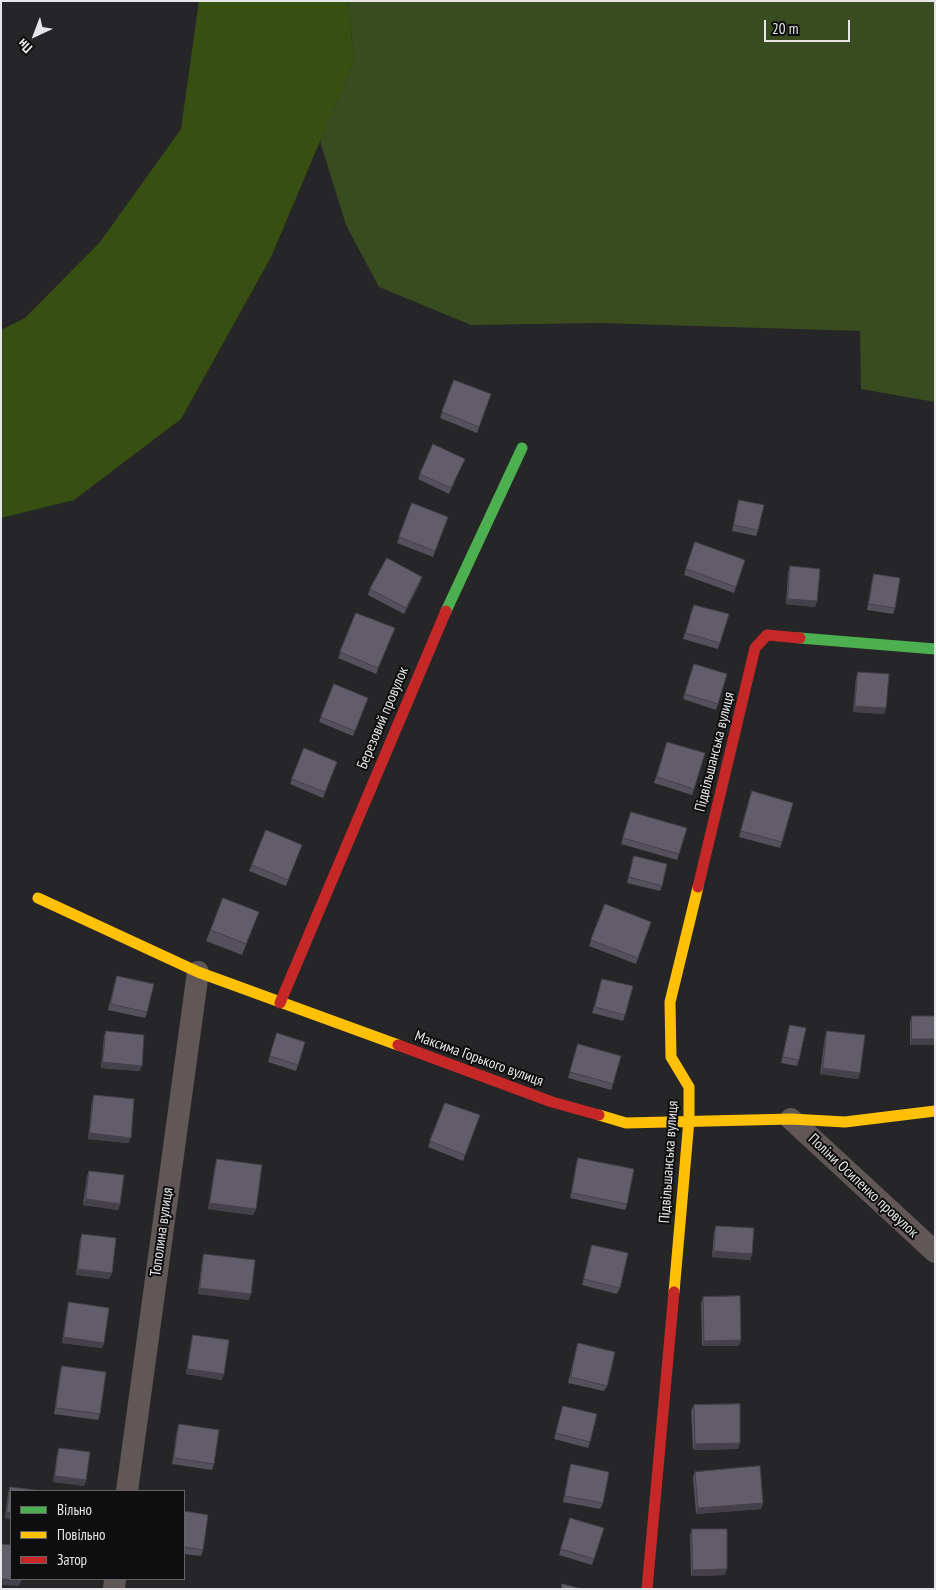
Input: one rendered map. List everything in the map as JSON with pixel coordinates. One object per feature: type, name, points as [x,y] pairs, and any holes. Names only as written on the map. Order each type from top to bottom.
[{"type":"street","name":"Березовий провулок","points":[[280,1003],[433,640],[522,448]]},
{"type":"street","name":"Підвільшанська вулиця","points":[[647,1589],[689,1120],[689,1087],[671,1056],[670,1002],[755,648],[767,635],[935,648]]},
{"type":"street","name":"Максима Горького вулиця","points":[[38,898],[198,972],[552,1102],[626,1123],[791,1119],[845,1122],[935,1111]]},
{"type":"street","name":"Тополина вулиця","points":[[127,1490],[198,972]]},
{"type":"street","name":"Поліни Осипенко провулок","points":[[791,1119],[935,1252]]},
{"type":"green space","points":[[199,1],[348,1],[354,61],[271,257],[181,419],[74,500],[1,518],[1,330],[25,318],[100,242],[181,129]]},
{"type":"green space","points":[[348,1],[935,1],[935,402],[861,389],[860,331],[600,323],[471,325],[379,287],[346,225],[320,141],[354,61]]},
{"type":"building","points":[[454,380],[491,394],[479,427],[442,412]]},
{"type":"building","points":[[433,444],[465,459],[451,488],[420,474]]},
{"type":"building","points":[[739,500],[764,505],[758,530],[734,525]]},
{"type":"building","points":[[412,503],[448,517],[435,551],[399,537]]},
{"type":"building","points":[[695,542],[745,560],[736,587],[686,569]]},
{"type":"building","points":[[387,558],[422,577],[406,608],[370,589]]},
{"type":"building","points":[[790,566],[820,569],[817,601],[788,599]]},
{"type":"building","points":[[874,574],[900,578],[895,608],[869,604]]},
{"type":"building","points":[[694,605],[729,614],[720,643],[686,633]]},
{"type":"building","points":[[356,613],[395,628],[378,668],[340,652]]},
{"type":"building","points":[[694,664],[727,674],[718,704],[685,694]]},
{"type":"building","points":[[858,672],[889,674],[886,708],[855,706]]},
{"type":"building","points":[[334,684],[368,698],[355,731],[321,717]]},
{"type":"building","points":[[667,742],[705,753],[694,789],[657,777]]},
{"type":"building","points":[[304,748],[337,762],[325,792],[292,779]]},
{"type":"building","points":[[752,791],[793,803],[782,842],[741,831]]},
{"type":"building","points":[[631,812],[687,828],[679,854],[623,838]]},
{"type":"building","points":[[266,830],[302,845],[288,880],[252,865]]},
{"type":"building","points":[[634,856],[667,864],[662,886],[629,877]]},
{"type":"building","points":[[223,898],[259,912],[246,944],[211,930]]},
{"type":"building","points":[[605,904],[651,922],[638,958],[591,940]]},
{"type":"building","points":[[117,976],[154,984],[147,1012],[111,1004]]},
{"type":"building","points":[[602,979],[633,986],[625,1015],[595,1007]]},
{"type":"building","points":[[912,1016],[935,1016],[935,1039],[912,1039]]},
{"type":"building","points":[[790,1025],[806,1028],[799,1060],[783,1057]]},
{"type":"building","points":[[106,1031],[144,1035],[142,1066],[103,1062]]},
{"type":"building","points":[[827,1031],[865,1035],[860,1073],[823,1068]]},
{"type":"building","points":[[277,1033],[305,1042],[298,1065],[270,1056]]},
{"type":"building","points":[[578,1044],[621,1056],[613,1084],[570,1072]]},
{"type":"building","points":[[94,1095],[134,1099],[131,1138],[90,1133]]},
{"type":"building","points":[[445,1103],[480,1115],[465,1155],[430,1141]]},
{"type":"building","points":[[578,1158],[634,1169],[627,1204],[572,1193]]},
{"type":"building","points":[[217,1159],[262,1165],[256,1209],[210,1203]]},
{"type":"building","points":[[89,1171],[124,1175],[120,1204],[86,1199]]},
{"type":"building","points":[[716,1226],[754,1228],[752,1254],[714,1251]]},
{"type":"building","points":[[82,1234],[116,1238],[112,1273],[78,1269]]},
{"type":"building","points":[[592,1245],[628,1253],[620,1288],[584,1279]]},
{"type":"building","points":[[204,1254],[255,1260],[251,1294],[200,1288]]},
{"type":"building","points":[[740,1296],[741,1340],[704,1341],[703,1297]]},
{"type":"building","points":[[69,1302],[109,1308],[104,1343],[64,1337]]},
{"type":"building","points":[[193,1335],[229,1340],[224,1374],[188,1369]]},
{"type":"building","points":[[578,1343],[615,1352],[607,1386],[571,1377]]},
{"type":"building","points":[[62,1366],[106,1372],[100,1414],[56,1408]]},
{"type":"building","points":[[740,1404],[740,1443],[695,1444],[694,1405]]},
{"type":"building","points":[[563,1406],[597,1414],[590,1442],[556,1433]]},
{"type":"building","points":[[179,1424],[219,1430],[214,1464],[174,1458]]},
{"type":"building","points":[[59,1448],[90,1452],[86,1480],[55,1476]]},
{"type":"building","points":[[571,1464],[609,1472],[603,1503],[565,1496]]},
{"type":"building","points":[[760,1466],[763,1503],[698,1508],[695,1472]]},
{"type":"building","points":[[10,1487],[36,1490],[10,1490],[10,1513],[7,1512]]},
{"type":"building","points":[[185,1511],[208,1515],[203,1550],[185,1547]]},
{"type":"building","points":[[570,1518],[604,1528],[594,1559],[561,1549]]},
{"type":"building","points":[[692,1529],[727,1529],[727,1569],[693,1570]]},
{"type":"building","points":[[1,1544],[10,1545],[10,1580],[1,1579]]},
{"type":"building","points":[[562,1584],[583,1589],[562,1589]]},
{"type":"traffic: fast","points":[[446,611],[522,448]]},
{"type":"traffic: fast","points":[[800,638],[935,649]]},
{"type":"traffic: slow","points":[[674,1292],[689,1120],[689,1087],[671,1057],[670,1002],[698,887]]},
{"type":"traffic: slow","points":[[38,898],[198,972],[398,1045]]},
{"type":"traffic: slow","points":[[599,1115],[626,1123],[791,1119],[845,1122],[935,1111]]},
{"type":"traffic: jam","points":[[280,1003],[446,611]]},
{"type":"traffic: jam","points":[[698,887],[755,648],[767,635],[800,638]]},
{"type":"traffic: jam","points":[[398,1045],[552,1102],[599,1115]]},
{"type":"traffic: jam","points":[[647,1589],[674,1292]]}]
